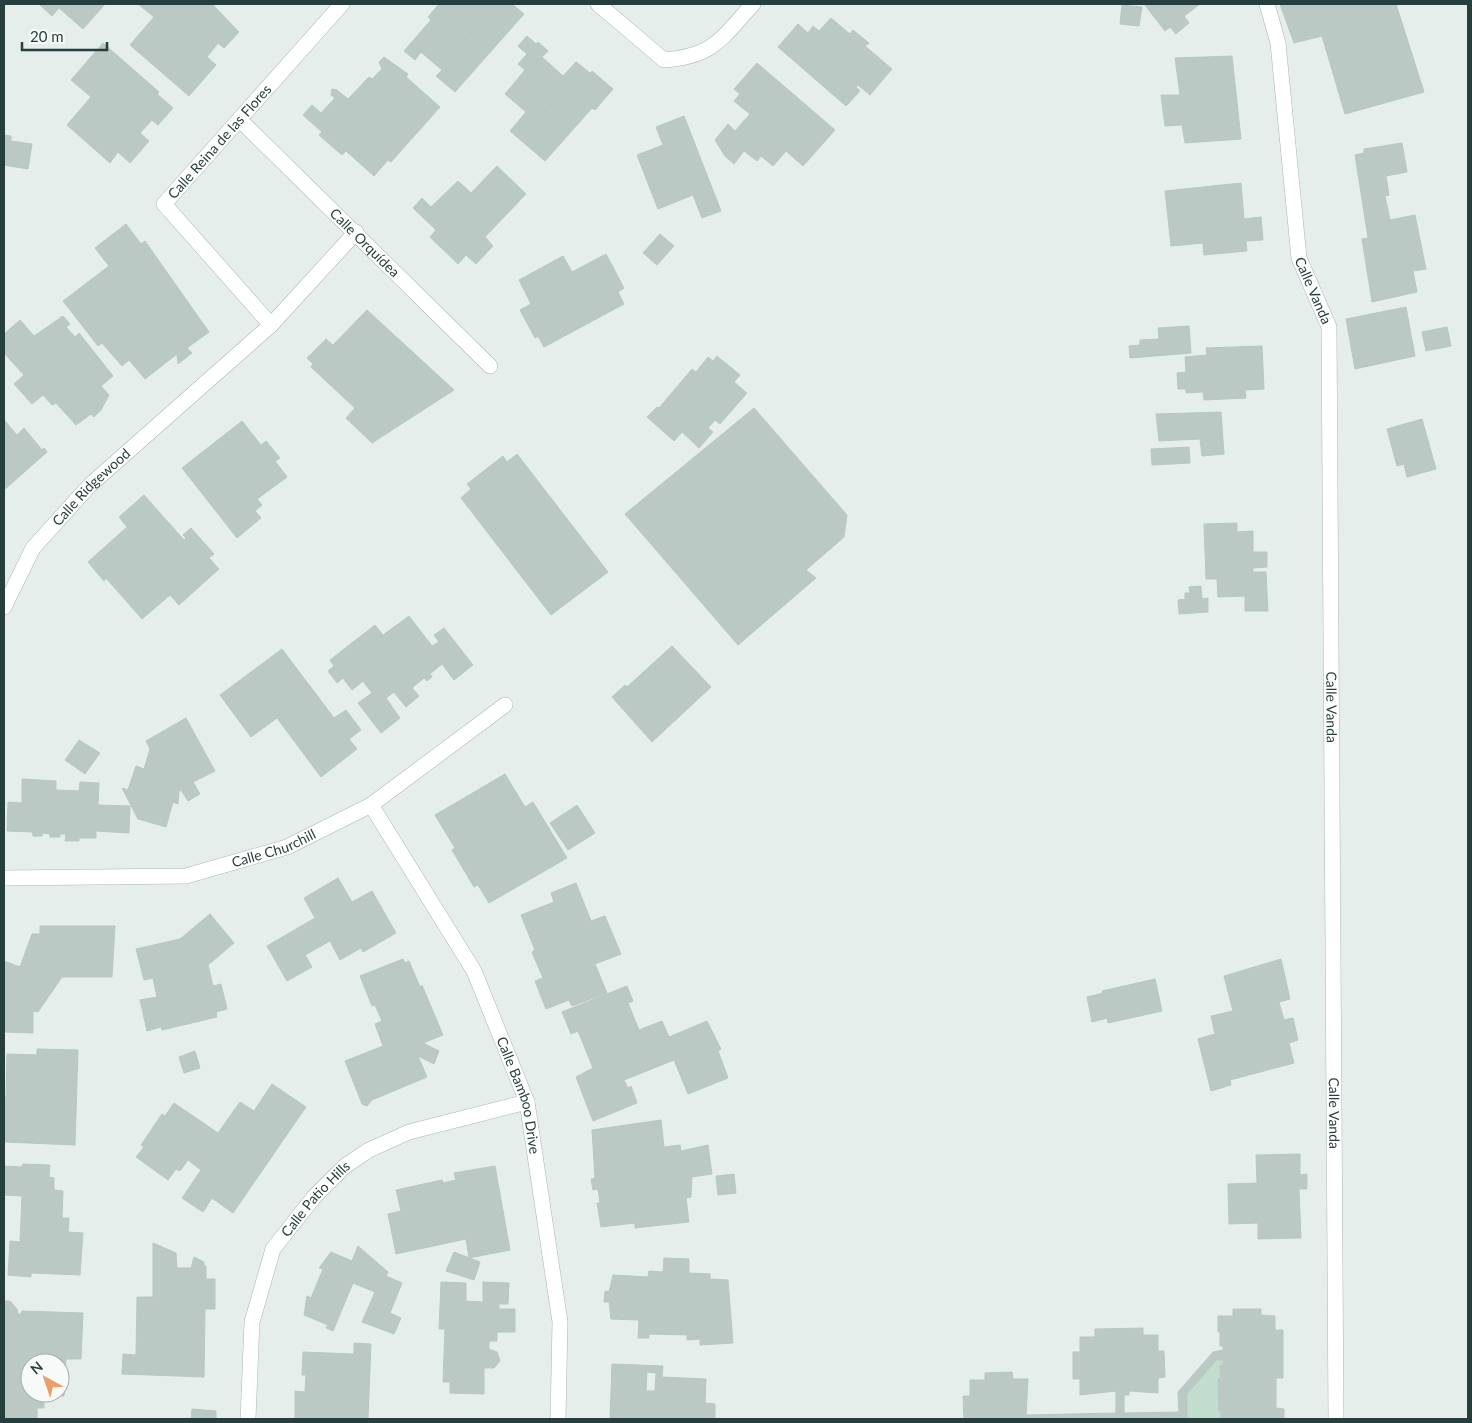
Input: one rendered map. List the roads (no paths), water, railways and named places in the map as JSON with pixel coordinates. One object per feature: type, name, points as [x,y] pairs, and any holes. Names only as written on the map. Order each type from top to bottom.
[{"type":"street","name":"Calle Reina de las Flores","points":[[271,325],[164,204],[342,4]]},
{"type":"street","points":[[598,4],[664,60],[689,58],[714,46],[753,4]]},
{"type":"street","name":"Calle Vanda","points":[[1267,4],[1278,43],[1300,258],[1328,327],[1336,1419]]},
{"type":"street","name":"Calle Orquídea","points":[[240,120],[356,232],[490,366]]},
{"type":"street","points":[[271,325],[356,232]]},
{"type":"street","name":"Calle Ridgewood","points":[[4,607],[33,548],[90,486],[271,325]]},
{"type":"street","name":"Calle Churchill","points":[[4,878],[186,876],[287,847],[371,804],[504,705]]},
{"type":"street","name":"Calle Bamboo Drive","points":[[371,804],[474,971],[527,1102],[560,1322],[558,1419]]},
{"type":"street","name":"Calle Patio Hills","points":[[248,1419],[252,1322],[273,1249],[314,1197],[345,1166],[369,1150],[409,1132],[527,1102]]}]
